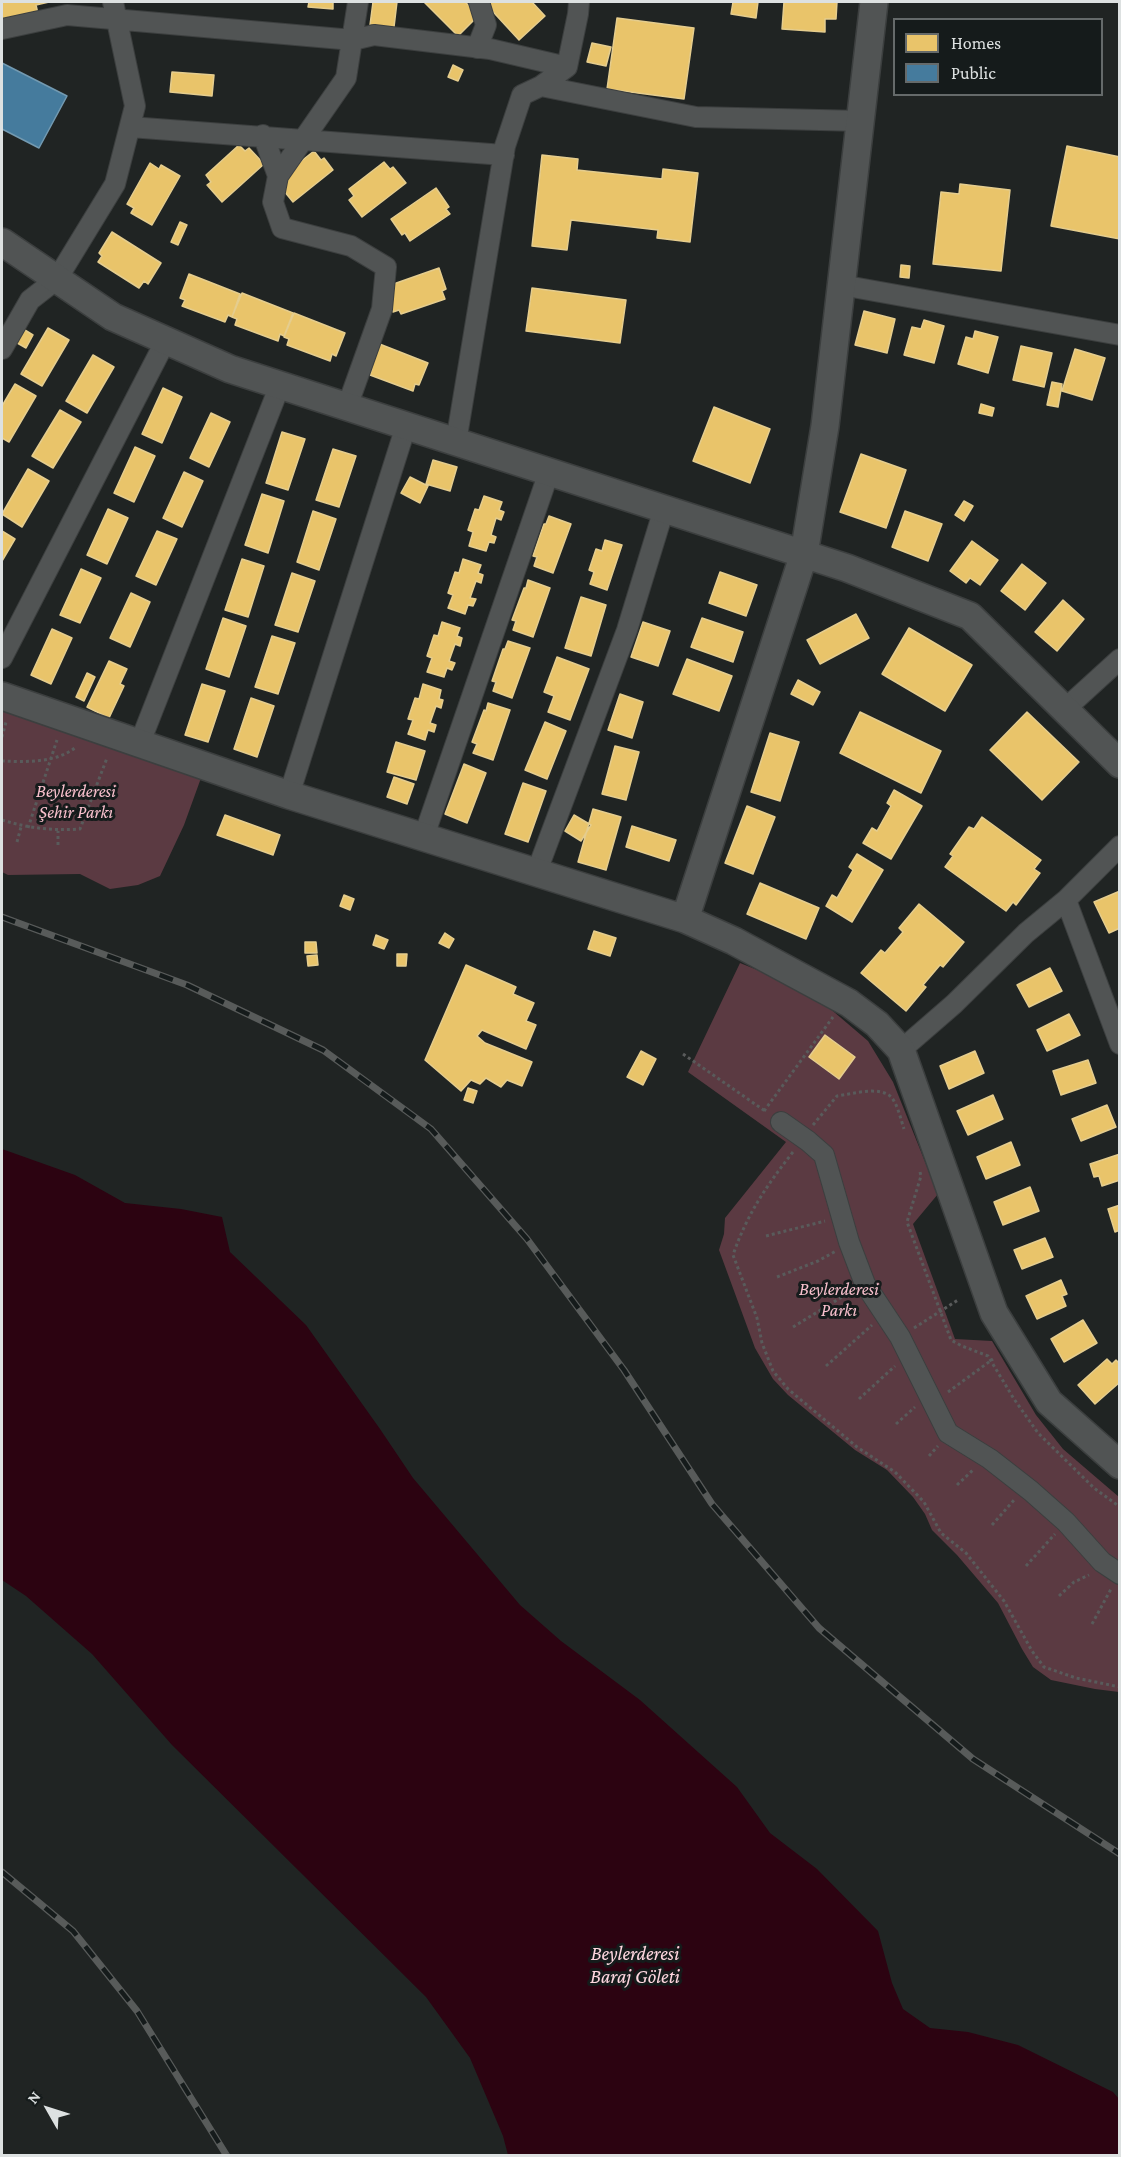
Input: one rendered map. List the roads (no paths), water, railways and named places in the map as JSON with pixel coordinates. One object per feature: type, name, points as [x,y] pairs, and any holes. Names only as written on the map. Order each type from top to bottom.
[{"type":"street","points":[[347,407],[382,309],[386,267],[351,246],[282,228],[273,202],[278,176],[346,78],[358,2]]},
{"type":"street","points":[[477,48],[486,25],[479,2]]},
{"type":"street","points":[[456,442],[504,155],[522,95],[541,86],[567,66],[579,2]]},
{"type":"street","points":[[685,919],[804,554],[825,426],[874,2]]},
{"type":"street","points":[[2,349],[30,300],[57,279],[115,184],[135,106],[115,10]]},
{"type":"street","points":[[2,29],[67,15],[115,10],[352,40],[374,35],[477,48],[567,66]]},
{"type":"street","points":[[541,86],[696,117],[861,121]]},
{"type":"street","points":[[130,127],[263,135],[504,155]]},
{"type":"street","points":[[263,135],[278,176]]},
{"type":"street","points":[[2,242],[113,317],[230,369],[847,568],[970,616],[1119,764]]},
{"type":"street","points":[[841,285],[1119,335]]},
{"type":"street","points":[[2,658],[166,340]]},
{"type":"street","points":[[139,745],[280,385]]},
{"type":"street","points":[[289,795],[405,426]]},
{"type":"street","points":[[424,837],[549,472]]},
{"type":"street","points":[[537,871],[627,630],[664,509]]},
{"type":"street","points":[[1064,710],[1119,659]]},
{"type":"street","points":[[4,709],[139,745],[289,795],[685,919],[734,941],[845,1001],[877,1024],[901,1050],[994,1313],[1049,1402],[1119,1465]]},
{"type":"street","points":[[901,1050],[954,1004],[1026,933],[1066,900],[1119,846]]},
{"type":"street","points":[[1066,900],[1119,1044]]},
{"type":"street","points":[[781,1122],[824,1155],[850,1243],[865,1282],[904,1345],[948,1434],[990,1459],[1026,1487],[1066,1522],[1113,1575]]},
{"type":"water","name":"Beylerderesi Baraj Göleti","points":[[2,1149],[75,1175],[125,1203],[181,1209],[222,1217],[230,1252],[306,1325],[413,1478],[520,1605],[561,1641],[640,1700],[737,1787],[770,1833],[817,1869],[878,1931],[892,1983],[903,2009],[930,2028],[968,2032],[1018,2045],[1113,2092],[1119,2099],[1119,2155],[508,2155],[503,2136],[470,2058],[426,1997],[172,1745],[92,1654],[26,1596],[2,1580]]},
{"type":"railway","points":[[2,917],[187,985],[323,1050],[431,1129],[527,1239],[624,1370],[712,1504],[819,1628],[973,1759],[1120,1854]]},
{"type":"railway","points":[[2,1872],[73,1931],[137,2011],[227,2156]]},
{"type":"park label","name":"Beylerderesi Şehir Parkı","points":[[76,801]]},
{"type":"park label","name":"Beylerderesi Parkı","points":[[839,1299]]}]
